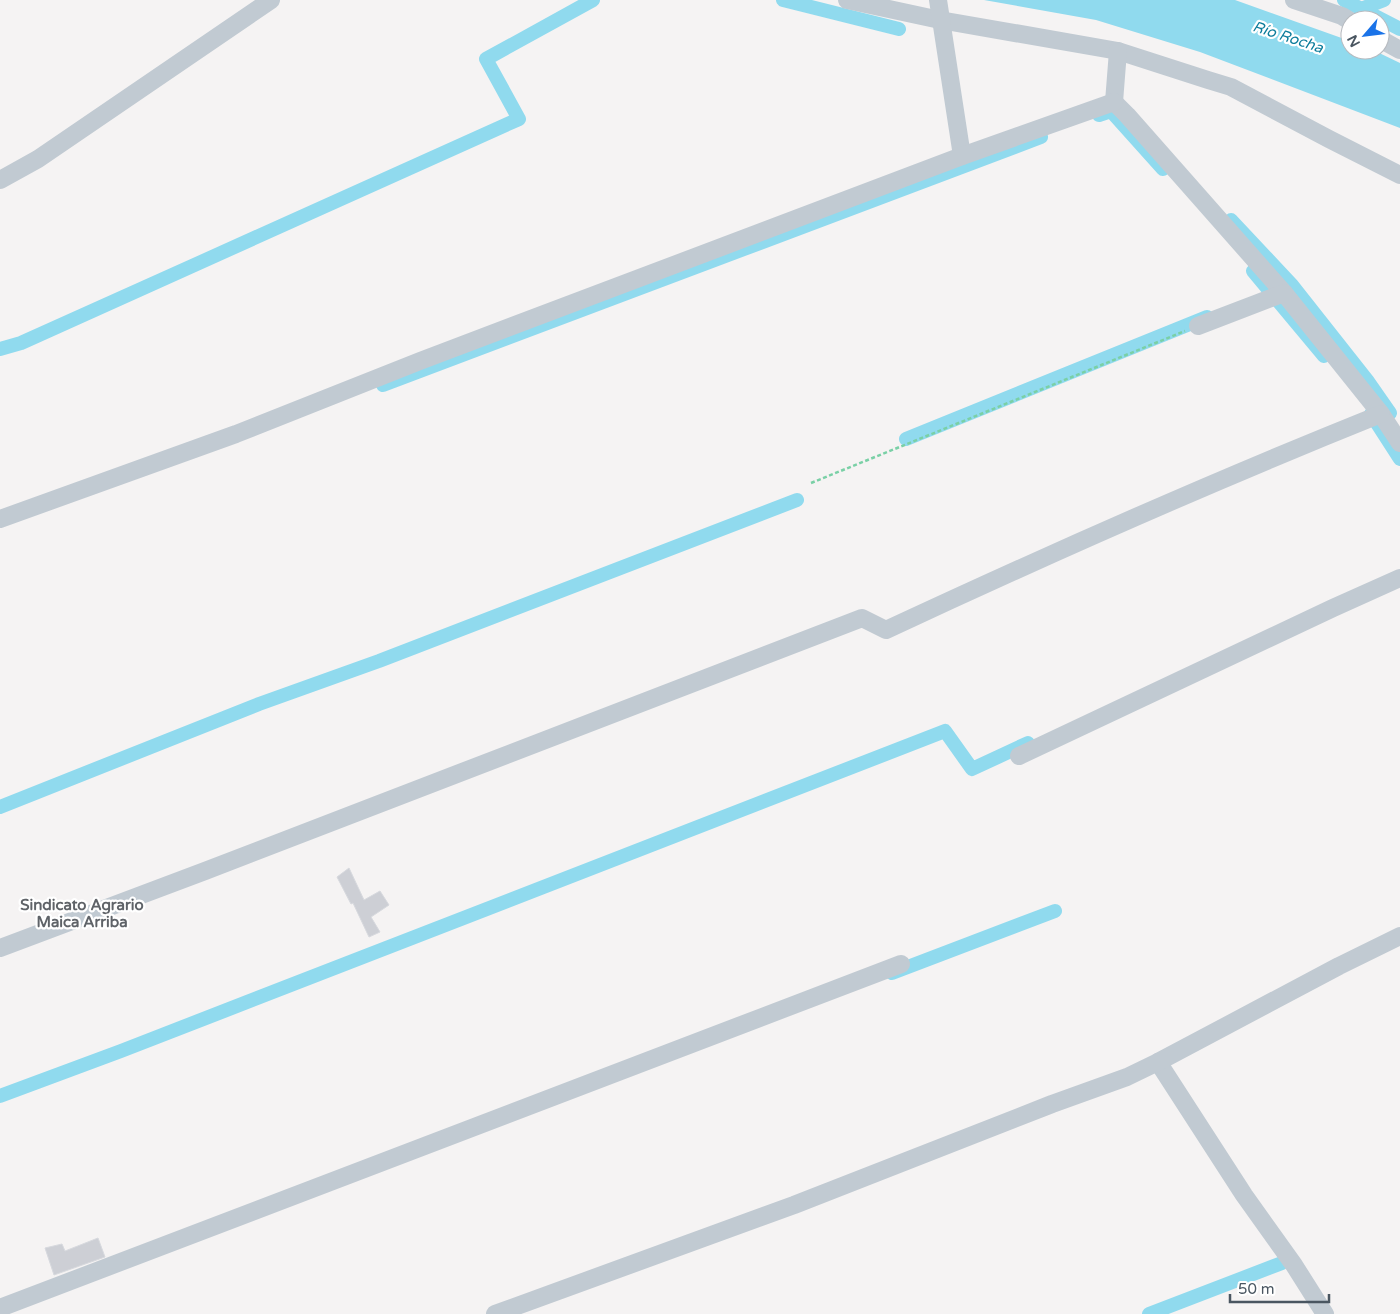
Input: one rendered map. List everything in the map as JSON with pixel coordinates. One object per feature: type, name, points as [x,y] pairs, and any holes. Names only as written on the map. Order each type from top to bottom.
[{"type":"street","points":[[0,180],[38,159],[271,0]]},
{"type":"street","points":[[847,0],[939,11],[1118,51],[1231,87],[1400,174]]},
{"type":"street","points":[[1294,0],[1340,15]]},
{"type":"street","points":[[939,11],[962,156]]},
{"type":"street","points":[[1118,51],[1114,102],[1284,293],[1381,414],[1400,444]]},
{"type":"street","points":[[0,519],[236,434],[429,358],[962,156],[1114,102]]},
{"type":"street","points":[[1198,326],[1284,293]]},
{"type":"street","points":[[0,948],[862,618],[886,630],[1025,566],[1251,467],[1381,414]]},
{"type":"street","points":[[1019,756],[1400,578]]},
{"type":"street","points":[[496,1314],[794,1205],[1052,1104],[1127,1077],[1400,936]]},
{"type":"street","points":[[0,1308],[900,964]]},
{"type":"street","points":[[1158,1062],[1244,1195],[1294,1265],[1325,1314]]},
{"type":"path","points":[[811,483],[1198,326]]},
{"type":"water","name":"Río Rocha","points":[[984,0],[1235,0],[1340,37],[1340,60],[1390,60],[1390,58],[1400,63],[1400,128],[1200,52],[1096,20]]},
{"type":"building","points":[[349,868],[364,900],[380,891],[389,905],[371,917],[380,932],[369,937],[353,903],[351,904],[337,877]]},
{"type":"building","points":[[98,1238],[105,1257],[54,1275],[45,1248],[62,1244],[65,1251]]},
{"type":"waterway","points":[[0,349],[21,343],[519,119],[486,59],[593,0]]},
{"type":"waterway","points":[[783,0],[899,29]]},
{"type":"waterway","points":[[1344,0],[1400,29]]},
{"type":"waterway","points":[[1361,9],[1384,0]]},
{"type":"waterway","points":[[1099,115],[1111,111],[1163,169]]},
{"type":"waterway","points":[[383,385],[1041,137]]},
{"type":"waterway","points":[[1231,220],[1292,285],[1367,380],[1390,413]]},
{"type":"waterway","points":[[1253,271],[1324,356]]},
{"type":"waterway","points":[[906,439],[1207,317]]},
{"type":"waterway","points":[[1371,414],[1400,459]]},
{"type":"waterway","points":[[0,807],[259,704],[379,661],[797,500]]},
{"type":"waterway","points":[[0,1096],[121,1051],[945,731],[972,769],[1028,743]]},
{"type":"waterway","points":[[892,973],[1055,911]]},
{"type":"waterway","points":[[1149,1314],[1282,1263]]},
{"type":"district","name":"Sindicato Agrario Maica Arriba","points":[[82,914]]}]
